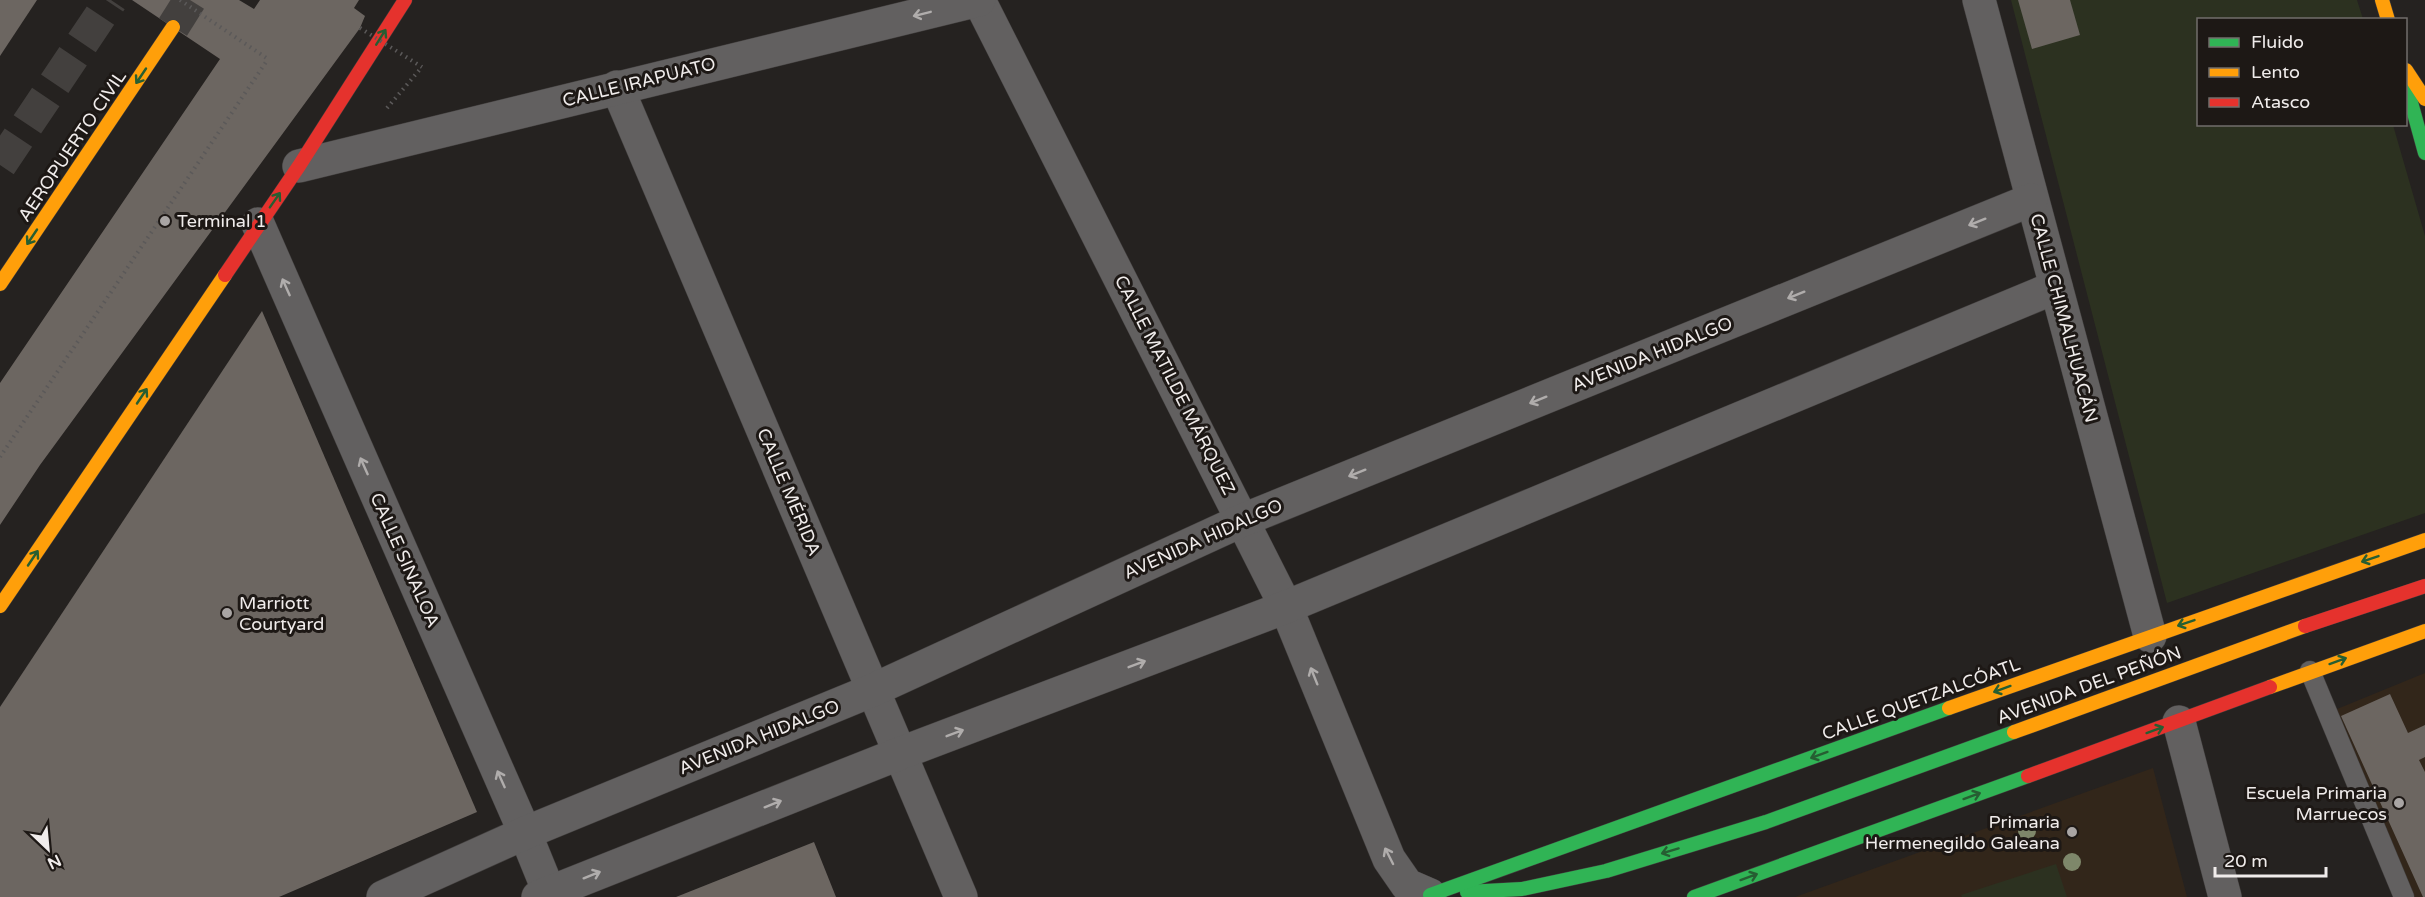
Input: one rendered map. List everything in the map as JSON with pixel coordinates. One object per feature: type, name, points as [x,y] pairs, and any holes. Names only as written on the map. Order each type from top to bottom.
[{"type":"main road","points":[[0,606],[299,166],[405,0]]},
{"type":"main road","points":[[2382,0],[2387,18]]},
{"type":"main road","name":"AEROPUERTO CIVIL","points":[[0,284],[173,27]]},
{"type":"main road","points":[[2407,72],[2425,99]]},
{"type":"main road","points":[[2407,88],[2425,153]]},
{"type":"main road","name":"CALLE QUETZALCÓATL","points":[[1430,895],[2150,636],[2425,540]]},
{"type":"main road","name":"AVENIDA DEL PEÑÓN","points":[[1430,895],[1522,889],[1606,871],[1766,822],[2343,612],[2425,586]]},
{"type":"main road","points":[[1694,897],[2425,631]]},
{"type":"main road","name":"AVENIDA DEL PEÑÓN","points":[[1668,866],[1766,822]]},
{"type":"street","name":"CALLE IRAPUATO","points":[[299,166],[979,0]]},
{"type":"street","name":"CALLE MATILDE MÁRQUEZ","points":[[979,0],[1286,607],[1389,859],[1407,885],[1430,895]]},
{"type":"street","name":"CALLE CHIMALHUACÁN","points":[[1979,0],[2150,636]]},
{"type":"street","name":"CALLE MÉRIDA","points":[[617,87],[961,897]]},
{"type":"street","name":"AVENIDA HIDALGO","points":[[383,897],[525,833],[873,690],[1243,520],[2031,200]]},
{"type":"street","name":"CALLE SINALOA","points":[[258,224],[525,833],[546,895]]},
{"type":"street","points":[[546,895],[901,753],[1286,607],[2056,287]]},
{"type":"street","points":[[2179,722],[2224,897]]},
{"type":"lane","points":[[2310,671],[2404,897]]},
{"type":"path","points":[[0,457],[268,58],[180,0]]},
{"type":"path","points":[[360,28],[422,67],[387,108],[394,113]]},
{"type":"shaded area","name":"Escuela Primaria Marruecos","points":[[2425,673],[2425,897],[2409,897],[2337,709]]},
{"type":"shaded area","name":"Primaria Hermenegildo Galeana","points":[[2153,768],[2187,897],[1795,897]]},
{"type":"green space","points":[[2011,0],[2357,0],[2363,18],[2197,18],[2197,126],[2393,126],[2425,236],[2425,513],[2167,603]]},
{"type":"green space","points":[[2056,864],[2067,897],[1962,897],[1961,895]]},
{"type":"building","points":[[0,0],[37,0],[0,56]]},
{"type":"building","name":"Terminal 1","points":[[132,0],[239,0],[254,9],[260,0],[359,0],[354,8],[365,16],[360,28],[40,465],[0,525],[0,383],[220,59]]},
{"type":"building","points":[[2018,0],[2070,0],[2080,35],[2032,49]]},
{"type":"building","name":"Marriott Courtyard","points":[[262,311],[477,812],[279,897],[0,897],[0,707]]},
{"type":"building","name":"Escuela Primaria Marruecos","points":[[2390,694],[2408,733],[2425,725],[2425,757],[2419,760],[2425,772],[2425,897],[2423,897],[2341,716]]},
{"type":"building","points":[[814,842],[836,897],[676,897]]},
{"type":"tunnel","points":[[0,165],[111,0]]},
{"type":"tunnel","points":[[173,27],[190,0]]},
{"type":"traffic: fast","points":[[2407,88],[2425,153]]},
{"type":"traffic: fast","points":[[1430,895],[1949,708]]},
{"type":"traffic: fast","points":[[1467,892],[1522,889],[1606,871],[1766,822],[2014,732]]},
{"type":"traffic: fast","points":[[1694,897],[2028,776]]},
{"type":"traffic: slow","points":[[2382,0],[2387,18]]},
{"type":"traffic: slow","points":[[0,284],[173,27]]},
{"type":"traffic: slow","points":[[2407,72],[2425,99]]},
{"type":"traffic: slow","points":[[0,606],[225,275]]},
{"type":"traffic: slow","points":[[1949,708],[2425,540]]},
{"type":"traffic: slow","points":[[2014,732],[2305,626]]},
{"type":"traffic: slow","points":[[2270,687],[2425,631]]},
{"type":"traffic: jam","points":[[225,275],[299,166],[405,0]]},
{"type":"traffic: jam","points":[[2305,626],[2425,586]]},
{"type":"traffic: jam","points":[[2028,776],[2270,687]]},
{"type":"place","name":"Terminal 1","points":[[165,221]]},
{"type":"place","name":"Marriott Courtyard","points":[[227,613]]},
{"type":"place","name":"Escuela Primaria Marruecos","points":[[2399,803]]},
{"type":"place","name":"Primaria Hermenegildo Galeana","points":[[2072,832]]}]
